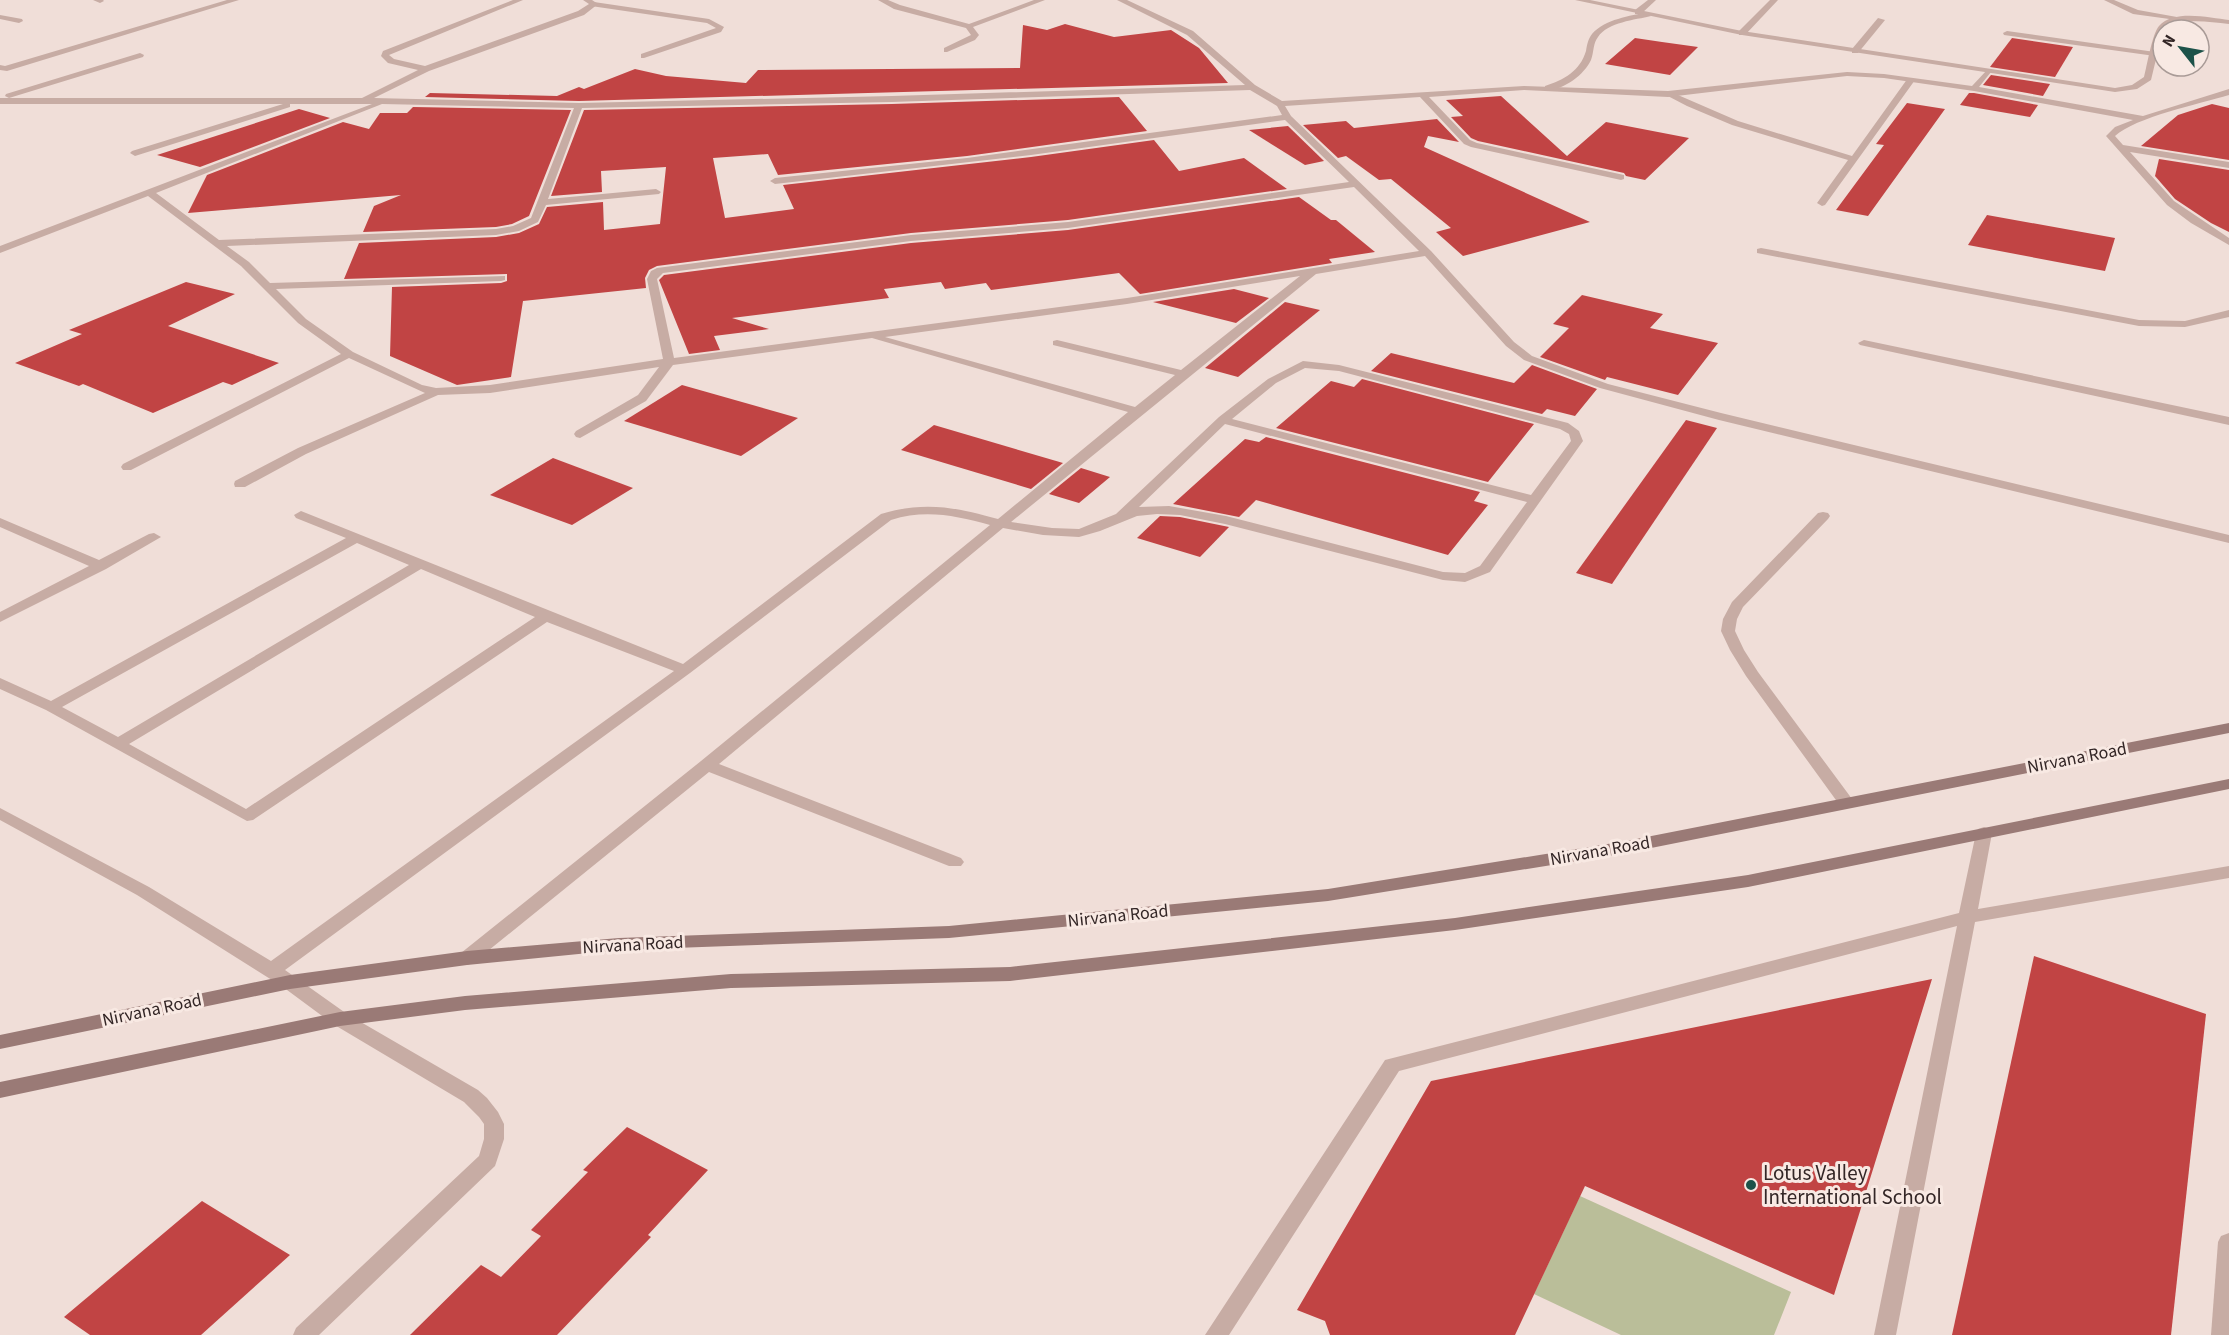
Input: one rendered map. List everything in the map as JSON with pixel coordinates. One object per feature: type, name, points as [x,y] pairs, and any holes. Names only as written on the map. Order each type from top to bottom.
[{"type":"main road","name":"Nirvana Road","points":[[0,1042],[290,982],[467,958],[619,944],[949,932],[1328,895],[1626,847],[2229,728]]},
{"type":"main road","points":[[0,1090],[340,1019],[465,1003],[731,981],[1010,974],[1455,924],[1748,881],[2229,784]]},
{"type":"street","points":[[0,68],[4,69],[235,0]]},
{"type":"street","points":[[426,69],[391,61],[387,59],[386,53],[519,0]]},
{"type":"street","points":[[882,0],[897,7],[969,26],[1041,0]]},
{"type":"street","points":[[1121,0],[1190,33],[1252,87],[1280,104],[1287,117],[1426,253],[1510,344],[1528,358],[1604,386],[1719,416],[2229,539]]},
{"type":"street","points":[[1579,0],[1742,33],[2103,89],[2134,87],[2148,78],[2151,68]]},
{"type":"street","points":[[1638,12],[1652,0]]},
{"type":"street","points":[[1742,33],[1774,0]]},
{"type":"street","points":[[2108,0],[2136,12],[2177,18]]},
{"type":"street","points":[[362,101],[426,69],[581,13],[590,2],[709,21],[720,27],[718,30],[644,56]]},
{"type":"street","points":[[1548,88],[1564,82],[1583,67],[1587,61],[1592,38],[1602,30],[1648,14]]},
{"type":"street","points":[[0,17],[19,21]]},
{"type":"street","points":[[1855,51],[1881,20]]},
{"type":"street","points":[[2211,21],[2229,22]]},
{"type":"street","points":[[947,50],[975,35],[969,26]]},
{"type":"street","points":[[2007,33],[2151,53]]},
{"type":"street","points":[[0,100],[141,55]]},
{"type":"street","points":[[1974,89],[1987,72]]},
{"type":"street","points":[[1280,104],[1420,93],[1548,88],[1668,94],[1847,74],[1974,89],[2143,119]]},
{"type":"street","points":[[1822,203],[1911,80]]},
{"type":"street","points":[[0,100],[386,101],[579,105],[892,99],[1252,87]]},
{"type":"street","points":[[1420,93],[1467,142],[1474,146],[1621,177]]},
{"type":"street","points":[[2228,93],[2143,119],[2118,129],[2110,136],[2171,204],[2198,224],[2229,242]]},
{"type":"street","points":[[1668,94],[1689,105],[1729,120],[1853,159]]},
{"type":"street","points":[[135,153],[302,101]]},
{"type":"street","points":[[0,250],[386,101]]},
{"type":"street","points":[[217,243],[506,230],[527,225],[535,220],[543,202],[579,105]]},
{"type":"street","points":[[775,181],[881,172],[1100,145],[1287,117]]},
{"type":"street","points":[[2123,148],[2229,165]]},
{"type":"street","points":[[580,434],[642,399],[669,362],[652,279],[655,273],[672,267],[911,238],[1068,225],[1355,184]]},
{"type":"street","points":[[148,192],[245,264],[302,321],[349,354],[418,387],[436,392],[490,389],[669,362],[1127,301],[1426,253]]},
{"type":"street","points":[[543,202],[656,192]]},
{"type":"street","points":[[1761,251],[2139,323],[2187,326],[2203,323],[2229,313]]},
{"type":"street","points":[[467,958],[707,765],[1137,411],[1312,272]]},
{"type":"street","points":[[266,286],[501,278]]},
{"type":"street","points":[[871,336],[1137,411]]},
{"type":"street","points":[[1057,343],[1183,374]]},
{"type":"street","points":[[1864,343],[2229,421]]},
{"type":"street","points":[[127,467],[349,354]]},
{"type":"street","points":[[271,971],[685,670],[886,517],[906,509],[921,507],[947,509],[1001,524],[1071,533],[1089,532],[1120,518],[1152,510],[1226,520],[1462,579],[1474,577],[1485,569],[1577,441],[1574,431],[1553,423],[1318,364],[1303,364],[1291,369],[1223,420],[1120,518]]},
{"type":"street","points":[[240,484],[302,451],[436,392]]},
{"type":"street","points":[[1223,420],[1535,500]]},
{"type":"street","points":[[301,515],[546,616],[685,670]]},
{"type":"street","points":[[1822,516],[1737,605],[1730,619],[1728,631],[1751,674],[1846,803]]},
{"type":"street","points":[[0,522],[101,566]]},
{"type":"street","points":[[0,618],[154,537]]},
{"type":"street","points":[[51,707],[356,538]]},
{"type":"street","points":[[118,744],[420,564]]},
{"type":"street","points":[[0,682],[51,707],[247,816],[546,616]]},
{"type":"street","points":[[707,765],[955,862]]},
{"type":"street","points":[[0,813],[143,891],[290,982],[340,1019],[471,1096],[489,1112],[496,1135],[488,1160],[304,1335]]},
{"type":"street","points":[[1885,1335],[1984,833]]},
{"type":"street","points":[[1216,1335],[1392,1065],[1968,917],[2229,872]]},
{"type":"street","points":[[2222,1335],[2229,1242]]},
{"type":"green space","points":[[1580,1196],[1791,1292],[1774,1335],[1621,1335],[1534,1294]]},
{"type":"building","points":[[1065,24],[1114,37],[1171,30],[1199,48],[1228,83],[579,101],[425,97],[430,93],[557,96],[579,87],[584,89],[635,69],[666,76],[746,83],[758,70],[1020,68],[1023,25],[1047,30]]},
{"type":"building","points":[[1635,38],[1698,47],[1670,75],[1605,64]]},
{"type":"building","points":[[2012,38],[2073,47],[2055,77],[1990,67]]},
{"type":"building","points":[[1991,75],[2050,84],[2043,96],[1983,85]]},
{"type":"building","points":[[1969,93],[2038,105],[2030,117],[1960,105]]},
{"type":"building","points":[[1501,96],[1567,156],[1606,122],[1689,138],[1645,180],[1626,176],[1624,173],[1478,141],[1471,138],[1451,117],[1463,116],[1446,100]]},
{"type":"building","points":[[1119,97],[1147,131],[967,156],[778,175],[768,154],[713,158],[725,218],[794,209],[783,185],[1031,157],[1154,140],[1179,171],[1244,158],[1287,189],[1068,220],[911,233],[657,266],[649,270],[645,278],[646,288],[523,301],[511,377],[457,385],[390,356],[392,287],[501,283],[507,281],[507,274],[344,279],[359,243],[496,237],[519,233],[539,224],[547,207],[603,202],[604,230],[660,224],[666,167],[601,171],[602,192],[551,196],[584,110]]},
{"type":"building","points":[[1907,103],[1945,109],[1868,216],[1836,210],[1884,145],[1876,144]]},
{"type":"building","points":[[2212,104],[2229,108],[2229,160],[2141,146],[2178,115]]},
{"type":"building","points":[[413,107],[571,110],[529,216],[512,224],[496,227],[363,232],[374,206],[401,195],[188,213],[207,175],[343,122],[369,129],[380,113],[407,113]]},
{"type":"building","points":[[299,109],[330,118],[200,167],[157,155]]},
{"type":"building","points":[[1437,119],[1459,142],[1428,136],[1424,147],[1590,222],[1463,256],[1436,232],[1451,228],[1391,179],[1379,180],[1346,156],[1338,158],[1303,125],[1346,121],[1354,128]]},
{"type":"building","points":[[1288,126],[1324,161],[1305,165],[1249,130]]},
{"type":"building","points":[[2159,159],[2229,170],[2229,232],[2175,199],[2155,176]]},
{"type":"building","points":[[1299,197],[1331,220],[1336,220],[1375,252],[1329,259],[1332,263],[1140,294],[1119,273],[991,290],[986,283],[945,289],[941,282],[884,289],[889,298],[732,318],[769,329],[714,336],[720,350],[689,354],[659,280],[664,275],[911,243],[1068,230]]},
{"type":"building","points":[[1987,215],[2115,238],[2105,271],[1968,245]]},
{"type":"building","points":[[186,282],[235,294],[168,326],[279,363],[232,385],[223,382],[153,413],[83,384],[79,386],[15,363],[82,334],[69,330]]},
{"type":"building","points":[[1234,289],[1269,298],[1236,323],[1153,302]]},
{"type":"building","points":[[1582,295],[1663,314],[1650,328],[1718,343],[1678,395],[1607,377],[1605,380],[1540,357],[1569,328],[1553,324]]},
{"type":"building","points":[[1285,302],[1320,310],[1238,377],[1205,368]]},
{"type":"building","points":[[1391,353],[1514,383],[1532,365],[1597,389],[1575,416],[1547,409],[1542,414],[1371,371]]},
{"type":"building","points":[[1362,379],[1534,424],[1488,482],[1276,428],[1331,381],[1354,387]]},
{"type":"building","points":[[682,385],[798,418],[741,456],[624,421]]},
{"type":"building","points":[[1686,420],[1717,428],[1612,584],[1576,573]]},
{"type":"building","points":[[934,425],[1063,463],[1031,489],[901,450]]},
{"type":"building","points":[[1266,437],[1480,492],[1474,501],[1488,505],[1448,555],[1256,500],[1239,517],[1173,504],[1245,439],[1259,442]]},
{"type":"building","points":[[553,458],[633,488],[572,525],[490,495]]},
{"type":"building","points":[[1081,468],[1110,477],[1079,503],[1049,494]]},
{"type":"building","points":[[1160,516],[1180,517],[1229,527],[1200,557],[1137,538]]},
{"type":"building","points":[[2034,956],[2206,1014],[2171,1335],[1952,1335]]},
{"type":"building","points":[[1932,979],[1834,1295],[1585,1186],[1515,1335],[1330,1335],[1325,1321],[1297,1310],[1431,1081]]},
{"type":"building","points":[[627,1127],[708,1170],[648,1235],[651,1237],[557,1335],[410,1335],[481,1265],[501,1277],[541,1236],[531,1230],[588,1172],[583,1170]]},
{"type":"building","points":[[202,1201],[290,1255],[201,1335],[90,1335],[64,1317]]},
{"type":"place","name":"Lotus Valley International School","points":[[1751,1185]]}]
